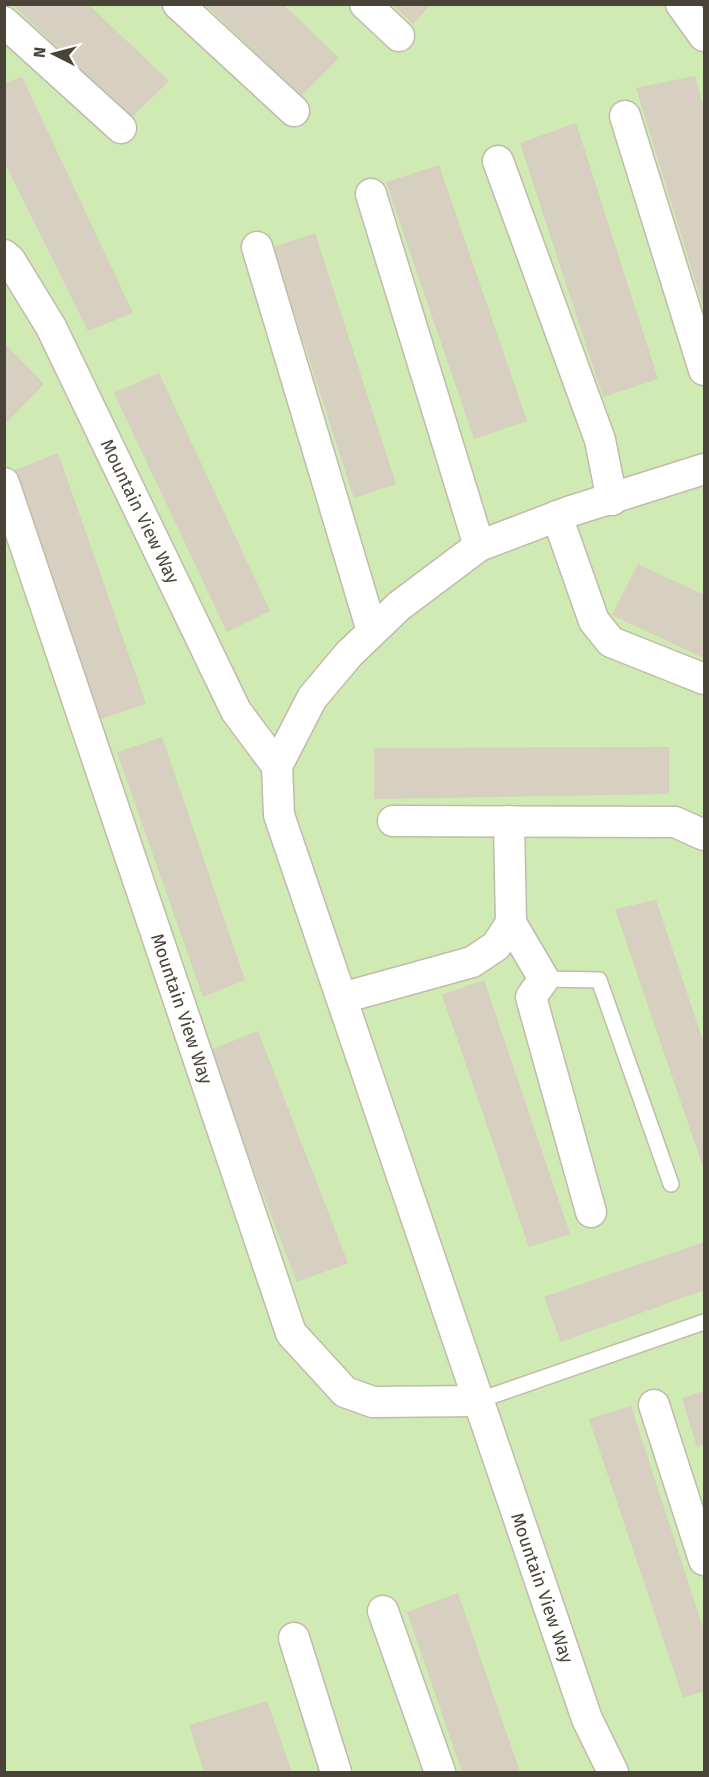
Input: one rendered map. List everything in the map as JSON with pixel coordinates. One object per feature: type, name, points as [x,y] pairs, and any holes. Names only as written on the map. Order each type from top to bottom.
[{"type":"street","points":[[178,4],[294,111]]},
{"type":"street","points":[[365,4],[399,36]]},
{"type":"street","points":[[681,4],[705,36]]},
{"type":"street","points":[[4,22],[122,128]]},
{"type":"street","points":[[625,116],[705,370]]},
{"type":"street","points":[[498,161],[600,440],[612,500]]},
{"type":"street","points":[[371,194],[478,546]]},
{"type":"street","points":[[257,247],[372,632]]},
{"type":"street","name":"Mountain View Way","points":[[4,255],[10,260],[51,327],[236,711],[277,766]]},
{"type":"street","name":"Mountain View Way","points":[[613,1773],[586,1719],[279,815],[277,766],[312,698],[372,632],[399,606],[478,546],[557,516],[705,469]]},
{"type":"street","name":"Mountain View Way","points":[[4,483],[291,1333],[345,1392],[373,1402],[477,1401]]},
{"type":"street","points":[[557,516],[594,621],[611,642],[705,679]]},
{"type":"street","points":[[393,821],[675,822],[705,835]]},
{"type":"street","points":[[509,821],[512,923],[544,979],[531,996],[591,1212]]},
{"type":"street","points":[[342,998],[472,962],[496,946],[512,923]]},
{"type":"street","points":[[654,1405],[692,1480],[705,1560]]},
{"type":"street","points":[[383,1611],[440,1773]]},
{"type":"street","points":[[294,1638],[336,1773]]},
{"type":"lane","points":[[544,979],[599,980],[671,1184]]},
{"type":"lane","name":"Mountain View Way","points":[[477,1401],[705,1322]]},
{"type":"green space","points":[[5,5],[704,5],[704,1772],[5,1772]]},
{"type":"building","points":[[12,4],[88,4],[169,81],[131,118]]},
{"type":"building","points":[[204,4],[283,4],[339,58],[301,96]]},
{"type":"building","points":[[392,4],[431,4],[413,24]]},
{"type":"building","points":[[695,76],[704,109],[704,309],[636,88]]},
{"type":"building","points":[[22,77],[133,313],[88,331],[4,161],[4,83]]},
{"type":"building","points":[[576,123],[658,379],[603,397],[520,143]]},
{"type":"building","points":[[439,165],[527,421],[474,439],[386,182]]},
{"type":"building","points":[[315,233],[396,484],[354,498],[273,247]]},
{"type":"building","points":[[5,344],[44,384],[7,422],[5,419]]},
{"type":"building","points":[[159,373],[270,611],[227,632],[114,393]]},
{"type":"building","points":[[58,453],[146,704],[101,719],[13,471]]},
{"type":"building","points":[[638,564],[704,595],[704,658],[612,615]]},
{"type":"building","points":[[162,737],[245,980],[203,997],[117,752]]},
{"type":"building","points":[[669,747],[669,794],[374,799],[374,748]]},
{"type":"building","points":[[656,900],[704,1044],[704,1170],[615,909]]},
{"type":"building","points":[[484,980],[570,1234],[529,1247],[442,995]]},
{"type":"building","points":[[258,1031],[348,1263],[297,1282],[208,1051]]},
{"type":"building","points":[[704,1242],[704,1290],[561,1342],[544,1297]]},
{"type":"building","points":[[704,1391],[704,1444],[697,1447],[682,1398]]},
{"type":"building","points":[[631,1406],[704,1631],[704,1691],[683,1698],[589,1419]]},
{"type":"building","points":[[458,1593],[520,1772],[462,1772],[407,1612]]},
{"type":"building","points":[[267,1701],[292,1772],[204,1772],[189,1725]]}]
